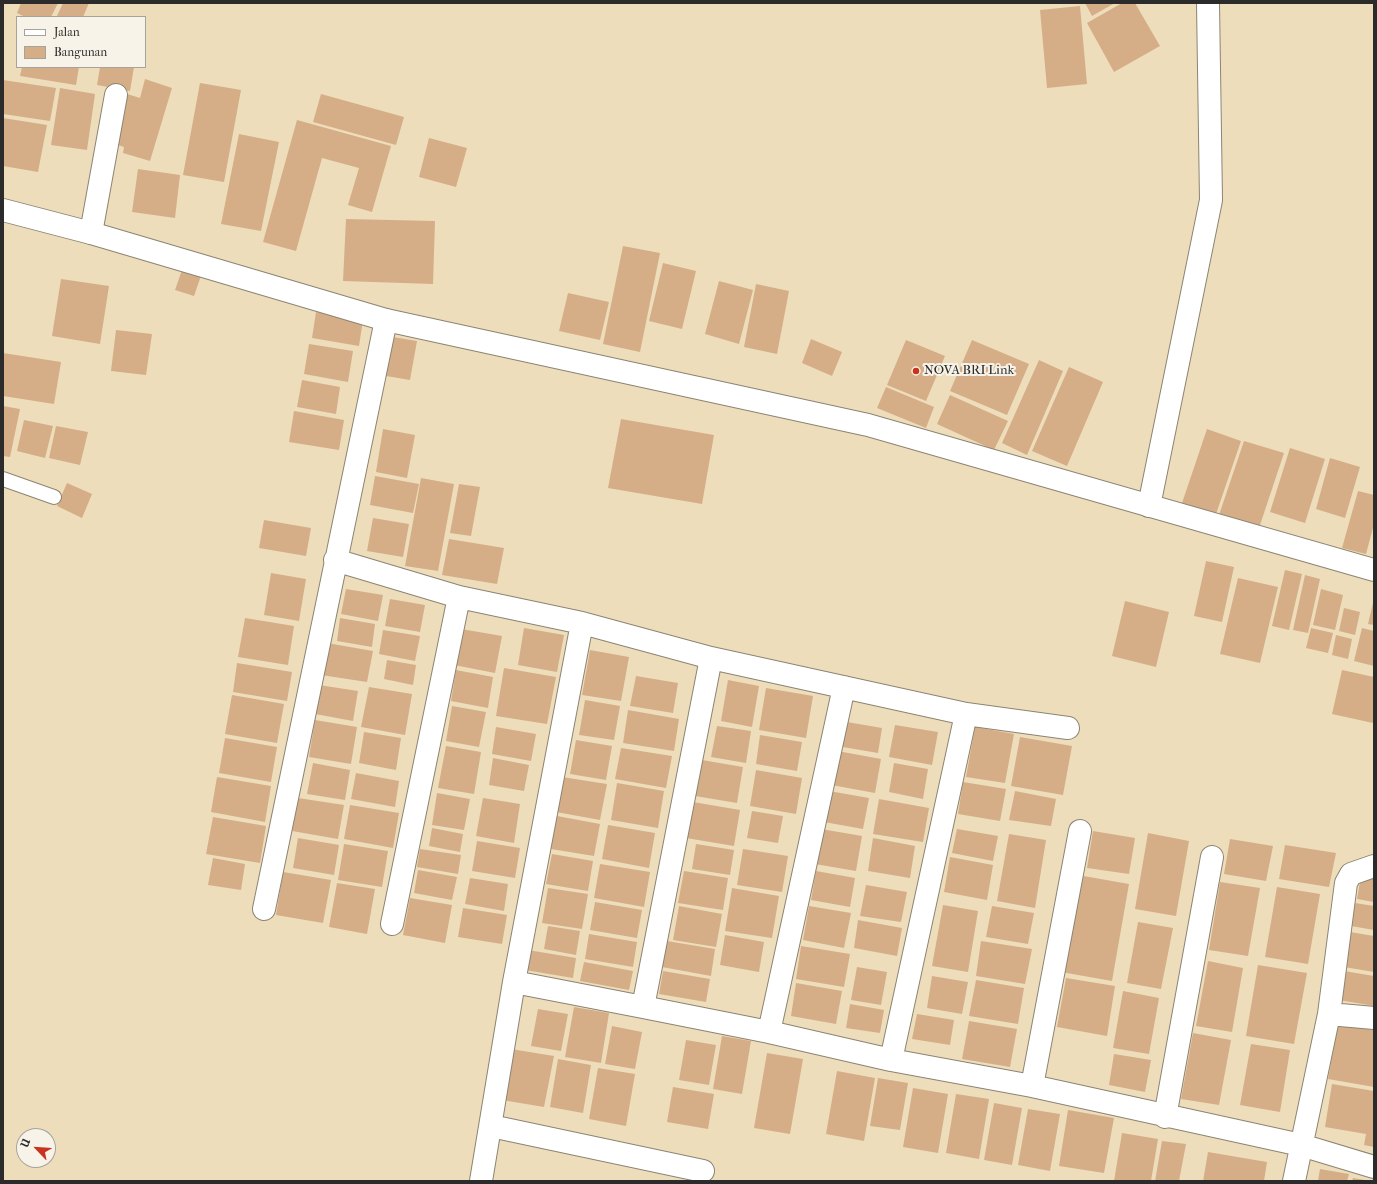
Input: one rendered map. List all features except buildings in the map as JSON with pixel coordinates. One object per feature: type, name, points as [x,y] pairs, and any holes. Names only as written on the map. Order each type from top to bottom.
[{"type":"street","points":[[1149,506],[1210,200],[1208,3]]},
{"type":"street","points":[[91,233],[116,95]]},
{"type":"street","points":[[3,210],[91,233],[386,320],[868,425],[1374,570]]},
{"type":"street","points":[[264,909],[335,560],[386,320]]},
{"type":"street","points":[[335,560],[459,597],[582,623],[711,658],[966,714],[1068,728]]},
{"type":"street","points":[[392,924],[459,597]]},
{"type":"street","points":[[481,1181],[514,982],[582,623]]},
{"type":"street","points":[[643,1007],[711,658]]},
{"type":"street","points":[[769,1032],[844,687]]},
{"type":"street","points":[[891,1060],[966,714]]},
{"type":"street","points":[[1032,1086],[1080,831]]},
{"type":"street","points":[[1166,1116],[1212,857]]},
{"type":"street","points":[[1294,1181],[1329,1014],[1346,883],[1351,874],[1374,866]]},
{"type":"street","points":[[514,982],[769,1032],[891,1060],[1032,1086],[1301,1145],[1374,1167]]},
{"type":"street","points":[[1329,1014],[1374,1018]]},
{"type":"street","points":[[491,1126],[704,1171]]},
{"type":"lane","points":[[3,479],[54,497]]},
{"type":"place","name":"NOVA BRI Link","points":[[916,371]]}]
